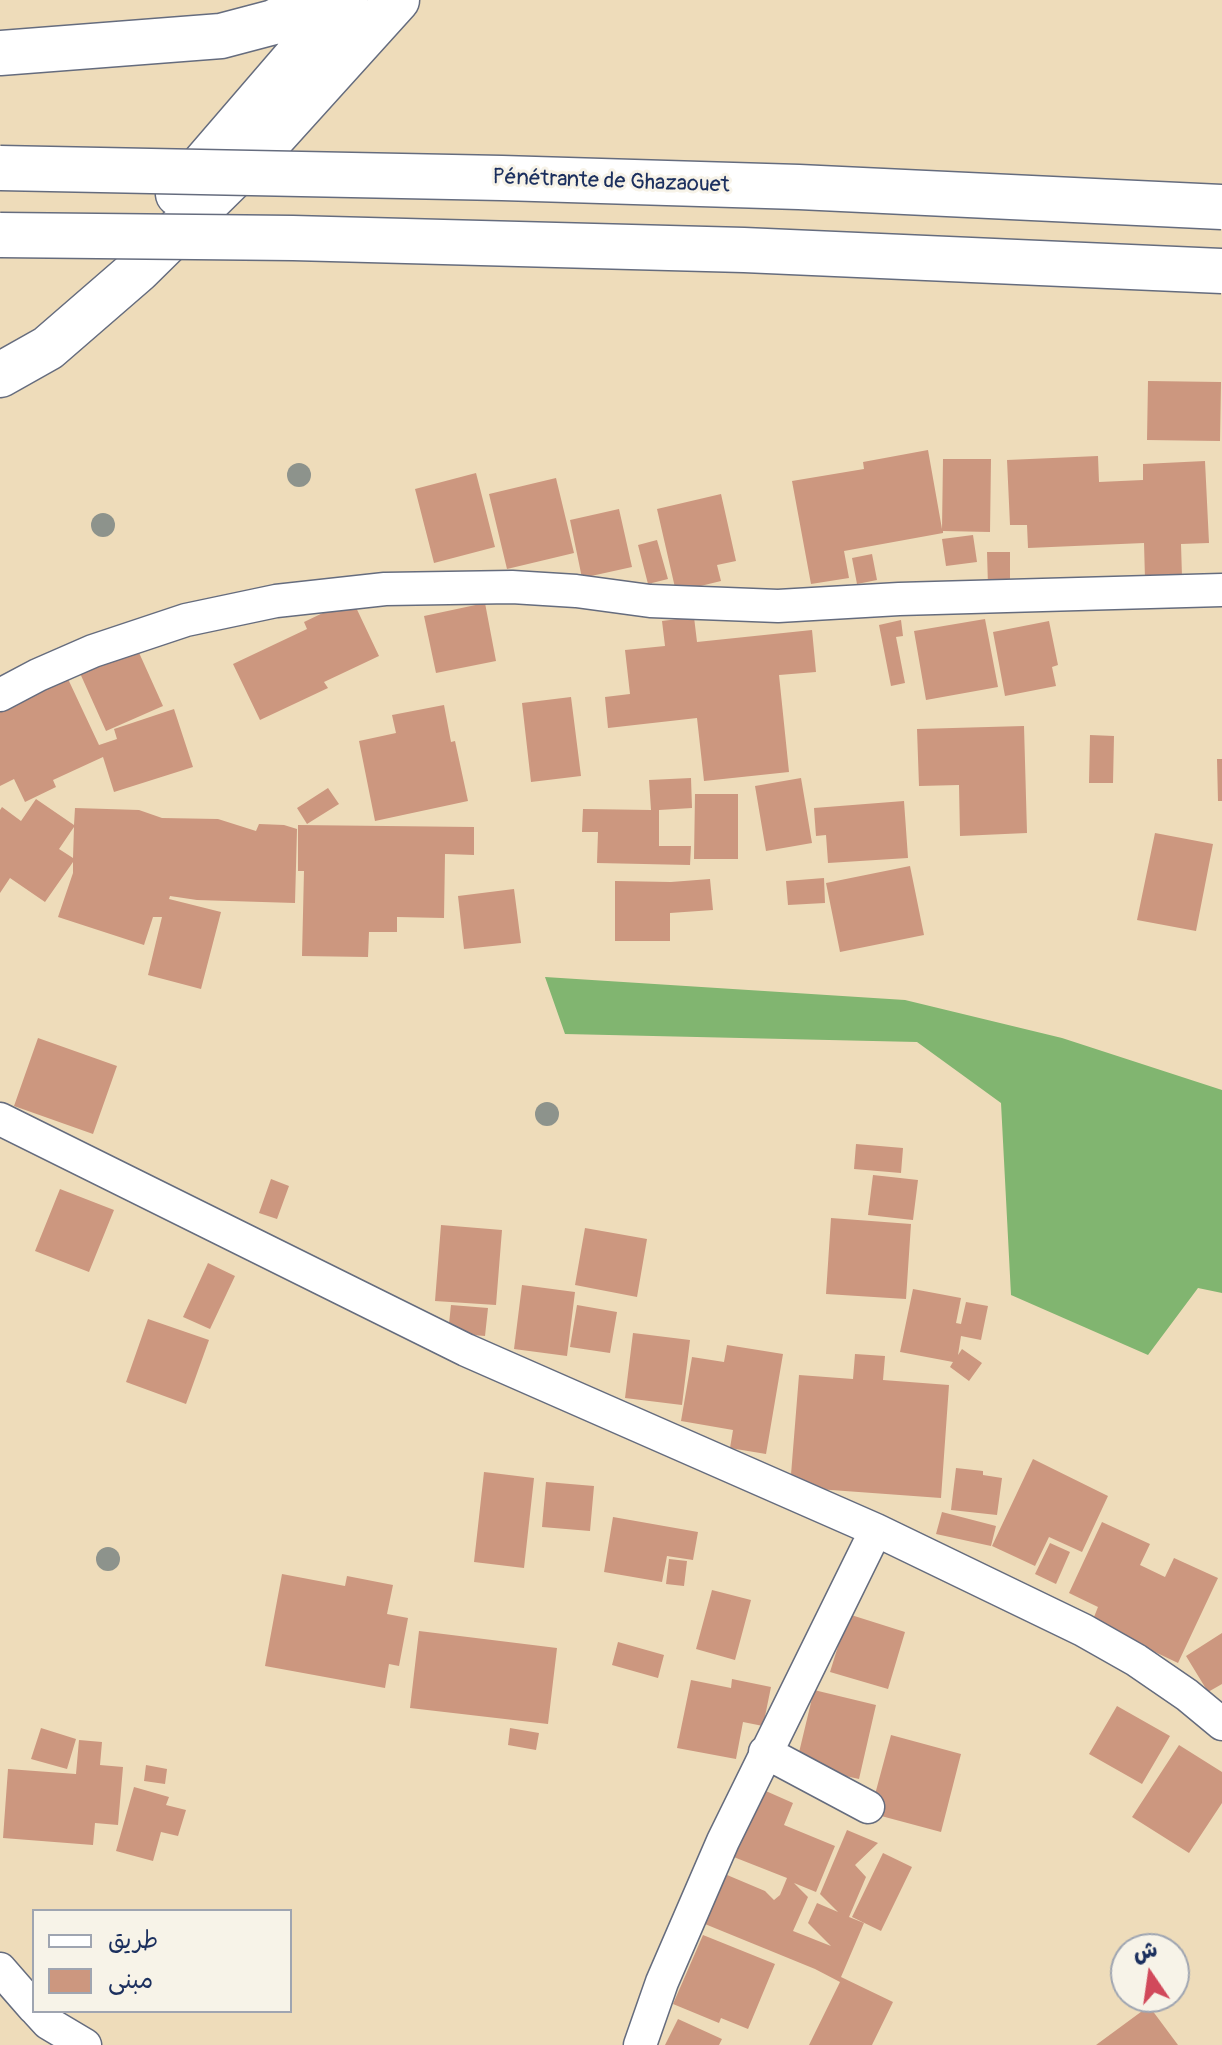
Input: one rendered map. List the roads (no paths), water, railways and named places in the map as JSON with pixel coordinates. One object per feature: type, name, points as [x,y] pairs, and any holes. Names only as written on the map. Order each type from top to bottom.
[{"type":"main road","points":[[0,53],[221,36],[274,22],[315,0]]},
{"type":"main road","points":[[2,374],[32,339],[126,250],[183,188],[345,0]]},
{"type":"main road","points":[[2,374],[48,348],[138,270],[275,135],[397,0]]},
{"type":"main road","name":"Pénétrante de Ghazaouet","points":[[0,168],[799,187],[1222,207]]},
{"type":"main road","points":[[0,235],[293,238],[684,249],[1222,271]]},
{"type":"street","points":[[0,695],[93,651],[186,620],[276,601],[385,589],[512,587],[576,591],[650,601],[778,606],[899,599],[1222,590]]},
{"type":"street","points":[[0,1119],[466,1350],[876,1530],[1083,1630],[1136,1660],[1222,1724]]},
{"type":"street","points":[[640,2045],[668,1968],[723,1841],[876,1530]]},
{"type":"street","points":[[765,1752],[868,1807]]},
{"type":"street","points":[[0,1969],[32,2005]]},
{"type":"street","points":[[39,2013],[48,2023],[85,2045]]}]
